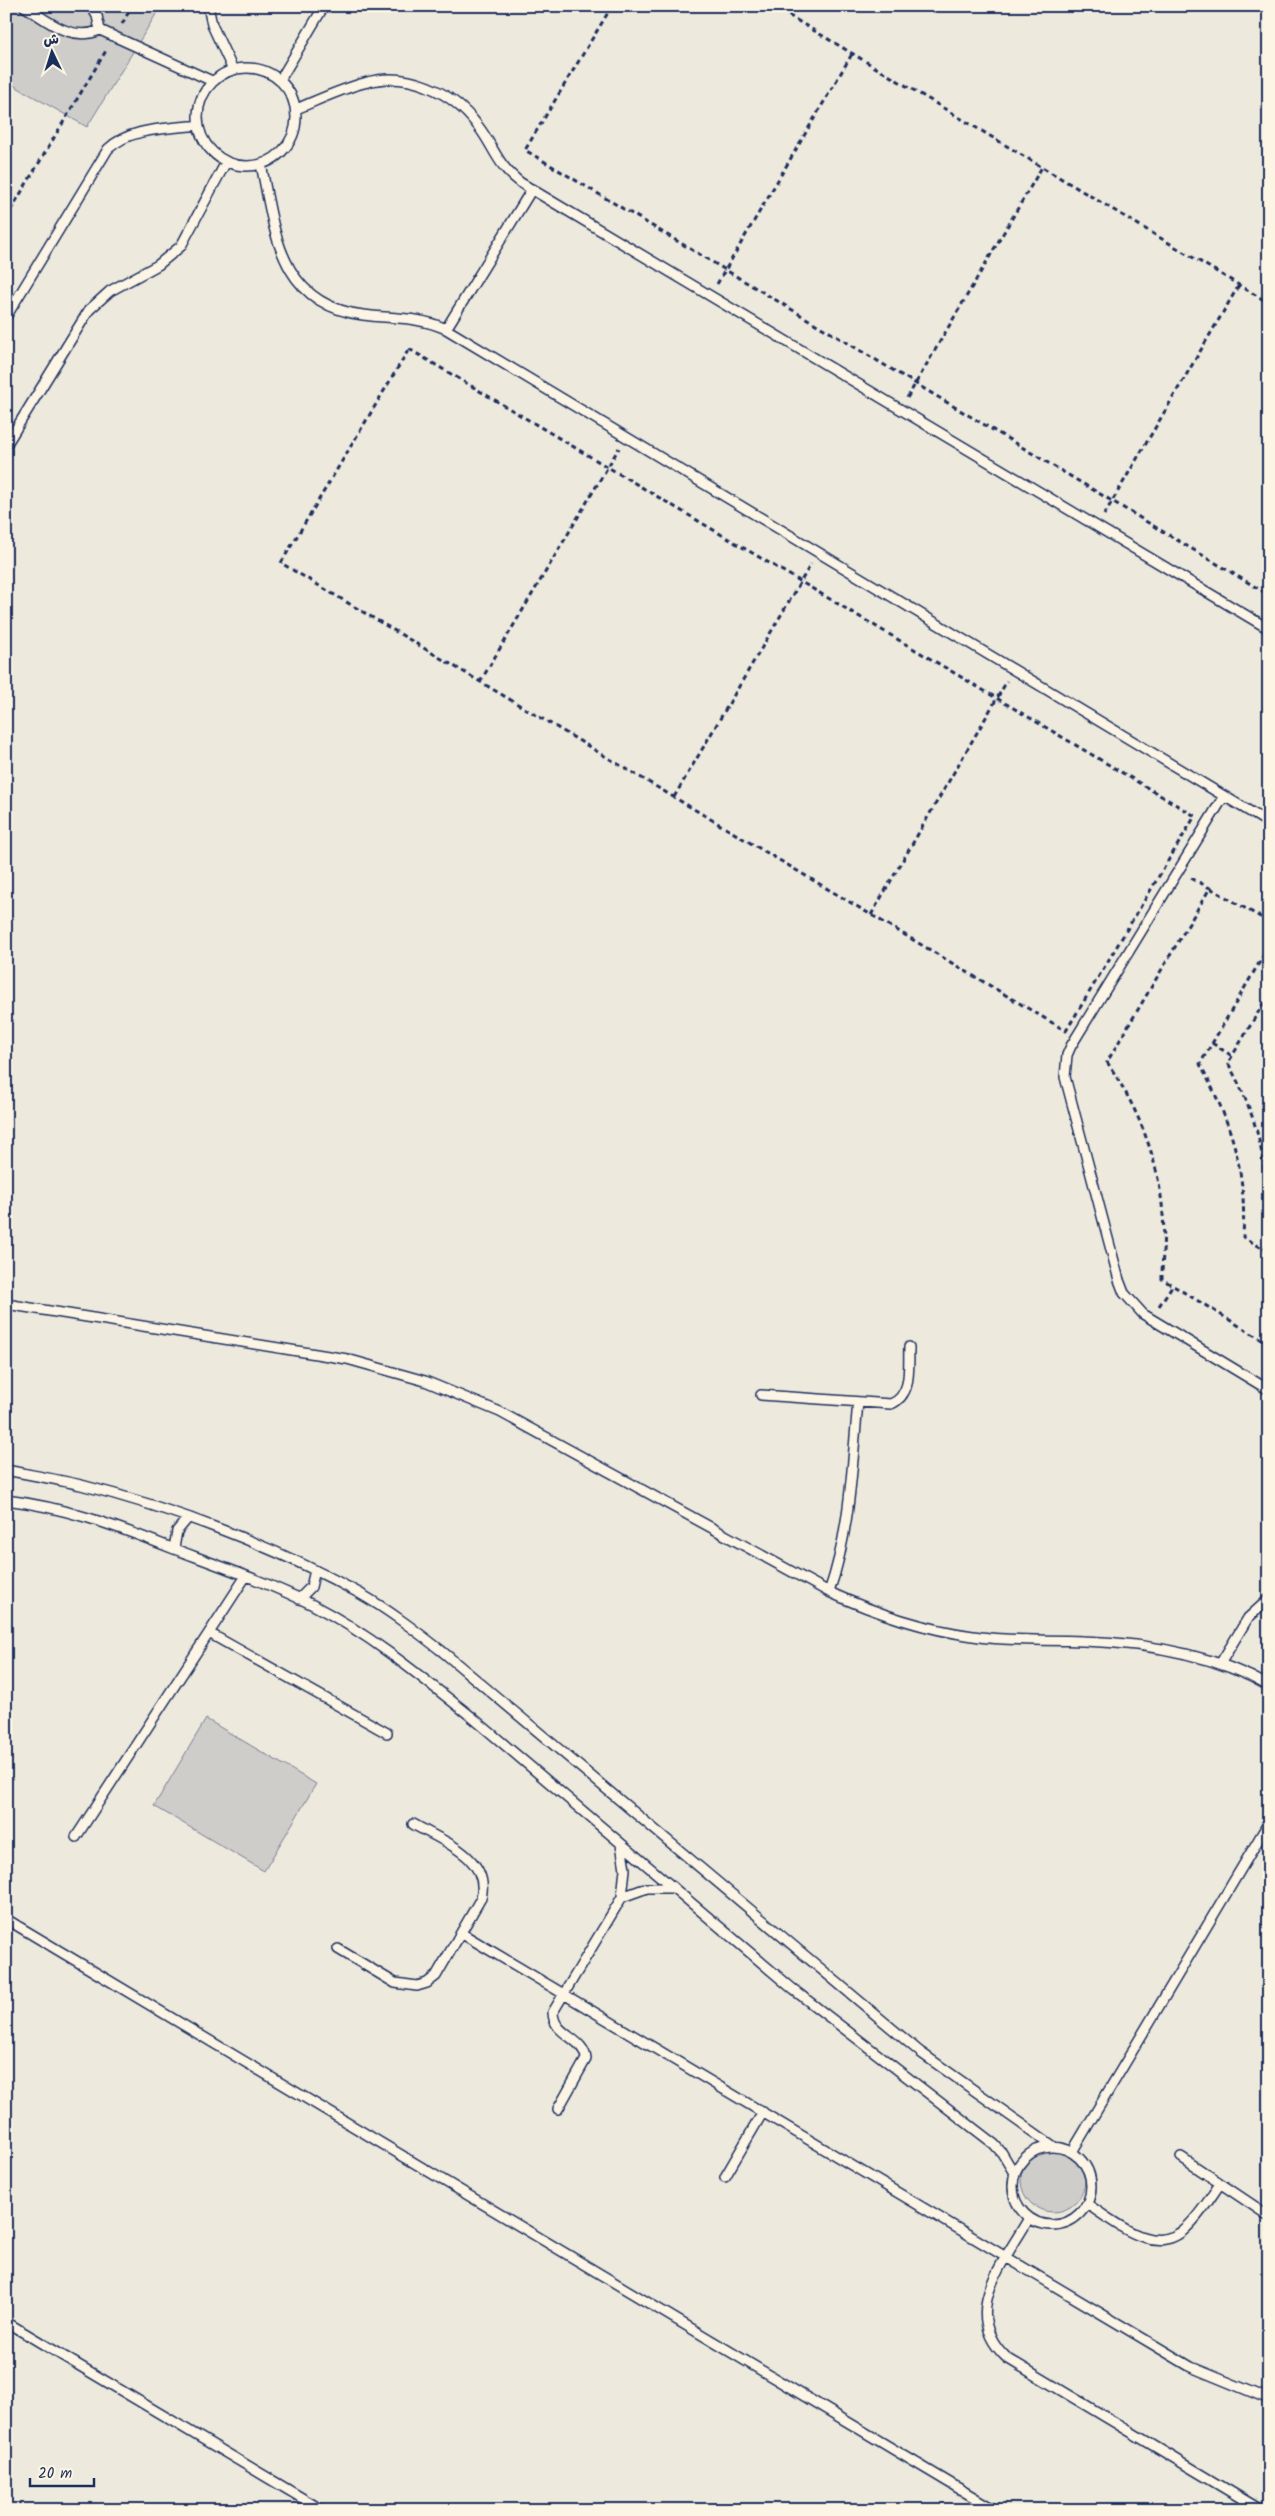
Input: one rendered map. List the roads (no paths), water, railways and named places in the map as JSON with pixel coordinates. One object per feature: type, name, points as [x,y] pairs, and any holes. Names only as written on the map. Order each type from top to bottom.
[{"type":"lane","points":[[24,6],[74,34],[92,34],[100,30]]},
{"type":"lane","points":[[91,6],[97,16],[100,30]]},
{"type":"lane","points":[[208,6],[212,25],[233,70]]},
{"type":"lane","points":[[280,80],[324,6]]},
{"type":"lane","points":[[100,30],[212,81]]},
{"type":"lane","points":[[258,68],[280,80],[293,98],[296,109],[296,126],[289,143],[282,152],[261,164],[249,166],[226,162],[208,147],[198,125],[200,102],[212,81],[233,70],[258,68]]},
{"type":"lane","points":[[296,109],[364,82],[383,79],[421,84],[454,100],[468,113],[502,166],[511,175],[532,189],[1269,630]]},
{"type":"lane","points":[[6,317],[108,148],[116,141],[135,133],[198,125]]},
{"type":"lane","points":[[6,445],[89,310],[110,291],[158,265],[181,246],[226,162]]},
{"type":"lane","points":[[261,164],[277,242],[282,257],[299,283],[310,294],[338,310],[353,314],[421,320],[446,329],[1269,823]]},
{"type":"lane","points":[[446,329],[532,189]]},
{"type":"lane","points":[[1224,796],[1071,1046],[1065,1066],[1067,1087],[1119,1280],[1133,1304],[1150,1319],[1269,1390]]},
{"type":"lane","points":[[6,1304],[347,1359],[424,1381],[500,1412],[829,1592],[900,1620],[974,1636],[1012,1640],[1114,1643],[1179,1652],[1220,1664],[1268,1685]]},
{"type":"lane","points":[[761,1395],[891,1404],[901,1398],[906,1389],[909,1347]]},
{"type":"lane","points":[[829,1592],[842,1550],[858,1402]]},
{"type":"lane","points":[[6,1470],[82,1486],[188,1518],[315,1570],[360,1594],[403,1621],[443,1652],[920,2052],[971,2090],[1053,2146],[1072,2152],[1086,2166],[1090,2175],[1091,2185],[1086,2204],[1081,2212],[1066,2222],[1047,2224],[1029,2218],[1016,2203],[1012,2183],[1018,2164],[1033,2151],[1053,2146]]},
{"type":"lane","points":[[6,1500],[83,1515],[174,1548],[299,1599],[369,1640],[423,1678],[859,2042],[994,2144],[1014,2173]]},
{"type":"lane","points":[[174,1548],[177,1531],[188,1518]]},
{"type":"lane","points":[[299,1599],[312,1587],[315,1570]]},
{"type":"lane","points":[[76,1837],[246,1576]]},
{"type":"lane","points":[[1220,1664],[1248,1618],[1269,1599]]},
{"type":"lane","points":[[209,1633],[387,1733]]},
{"type":"lane","points":[[1072,2152],[1269,1822]]},
{"type":"lane","points":[[338,1949],[395,1983],[417,1986],[436,1976],[481,1898],[484,1888],[480,1870],[472,1859],[413,1824]]},
{"type":"lane","points":[[558,2108],[586,2060],[581,2047],[555,2023],[554,2006],[622,1897],[625,1869],[621,1844]]},
{"type":"lane","points":[[622,1897],[647,1888],[673,1888]]},
{"type":"lane","points":[[6,1919],[995,2510]]},
{"type":"lane","points":[[462,1932],[1191,2367],[1269,2399]]},
{"type":"lane","points":[[725,2178],[763,2112]]},
{"type":"lane","points":[[1181,2157],[1269,2216]]},
{"type":"lane","points":[[1086,2204],[1133,2234],[1142,2238],[1161,2240],[1171,2238],[1187,2228],[1220,2184]]},
{"type":"lane","points":[[1029,2218],[990,2287],[984,2312],[990,2338],[998,2349],[1007,2358],[1261,2510]]},
{"type":"lane","points":[[6,2322],[322,2510]]}]
